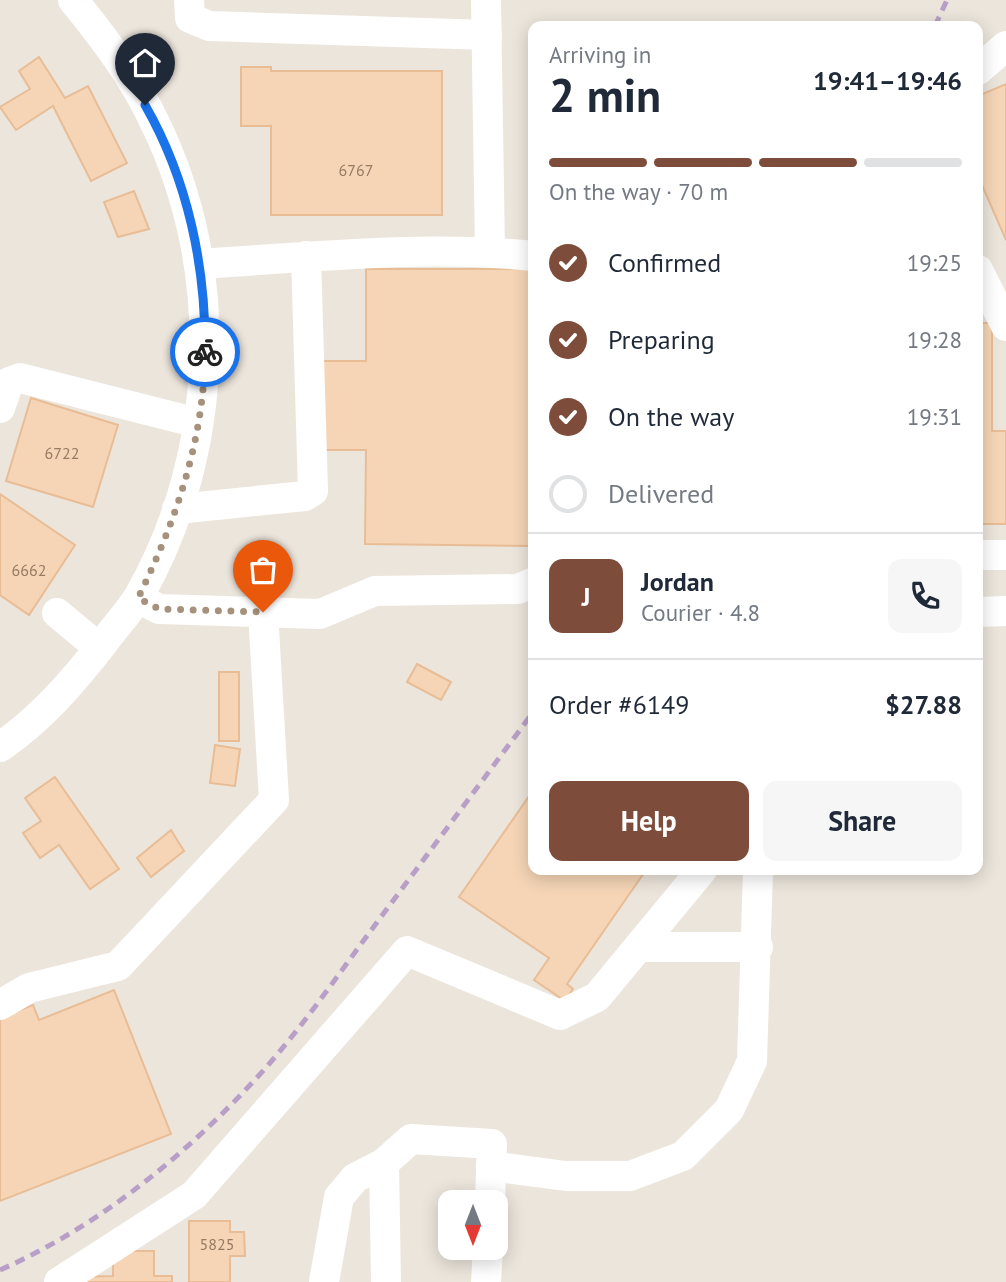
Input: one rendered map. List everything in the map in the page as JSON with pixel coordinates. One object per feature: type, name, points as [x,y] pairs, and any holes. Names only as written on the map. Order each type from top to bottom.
[{"type":"street","points":[[0,747],[28,728],[99,648],[138,598],[167,538],[187,481],[205,368],[200,264],[186,204],[155,122],[125,71],[73,0]]},
{"type":"street","points":[[189,0],[190,18],[208,26],[487,35]]},
{"type":"street","points":[[486,0],[490,252]]},
{"type":"street","points":[[983,66],[1006,46]]},
{"type":"street","points":[[200,264],[306,256],[490,252],[528,255]]},
{"type":"street","points":[[177,509],[305,496],[313,491],[306,256]]},
{"type":"street","points":[[983,280],[1006,326]]},
{"type":"street","points":[[0,408],[9,382],[20,378],[198,423]]},
{"type":"street","points":[[983,555],[1006,555]]},
{"type":"street","points":[[138,598],[159,609],[320,614],[375,591],[518,589],[528,585]]},
{"type":"street","points":[[983,611],[1006,611]]},
{"type":"street","points":[[57,612],[99,648]]},
{"type":"street","points":[[0,1005],[29,988],[118,966],[274,800],[263,612]]},
{"type":"street","points":[[59,1282],[194,1195],[407,951],[560,1015],[597,997],[698,875]]},
{"type":"street","points":[[491,1166],[566,1176],[630,1176],[683,1156],[729,1110],[752,1061],[758,947],[758,875]]},
{"type":"street","points":[[639,947],[758,947]]},
{"type":"street","points":[[324,1282],[339,1197],[355,1178],[384,1163],[411,1139],[492,1144],[490,1190]]},
{"type":"street","points":[[384,1163],[386,1282]]},
{"type":"street","points":[[486,1282],[487,1260]]},
{"type":"shaded area","points":[[0,0],[1006,0],[1006,1282],[0,1282]]},
{"type":"building","points":[[39,57],[65,98],[88,86],[127,163],[91,181],[53,106],[16,130],[0,107],[30,89],[19,71]]},
{"type":"building","points":[[241,67],[271,67],[271,71],[442,71],[442,215],[271,215],[271,126],[241,126]]},
{"type":"building","points":[[1006,84],[1006,240],[983,187],[983,94]]},
{"type":"building","points":[[134,191],[149,229],[118,237],[104,202]]},
{"type":"building","points":[[366,269],[528,269],[528,546],[365,544],[366,450],[322,450],[323,361],[366,361]]},
{"type":"building","points":[[983,323],[992,323],[992,431],[1006,431],[1006,524],[983,524]]},
{"type":"building","points":[[31,398],[118,425],[93,507],[6,481]]},
{"type":"building","points":[[0,494],[75,545],[29,615],[0,595]]},
{"type":"building","points":[[417,664],[451,682],[441,700],[407,682]]},
{"type":"building","points":[[219,672],[239,672],[239,741],[219,741]]},
{"type":"building","points":[[215,745],[240,749],[235,786],[210,783]]},
{"type":"building","points":[[55,777],[119,869],[90,889],[59,845],[40,858],[23,833],[41,821],[25,798]]},
{"type":"building","points":[[528,798],[528,875],[643,875],[567,984],[573,989],[565,1001],[534,980],[549,958],[459,897]]},
{"type":"building","points":[[171,830],[184,851],[151,877],[137,858]]},
{"type":"building","points":[[114,990],[171,1134],[0,1201],[0,1017],[33,1005],[39,1020]]},
{"type":"building","points":[[189,1221],[230,1221],[230,1232],[244,1232],[245,1256],[230,1256],[230,1282],[189,1282]]},
{"type":"building","points":[[113,1251],[154,1251],[154,1276],[172,1276],[172,1282],[70,1282],[70,1277],[113,1276]]},
{"type":"railway","points":[[937,21],[947,0]]},
{"type":"railway","points":[[0,1270],[69,1234],[134,1190],[195,1139],[251,1084],[317,1004],[528,719]]},
{"type":"way so far","points":[[205,352],[198,423],[187,481],[167,538],[138,598],[159,609],[263,612]]},
{"type":"route","points":[[145,105],[173,164],[196,239],[205,323],[205,352]]}]
